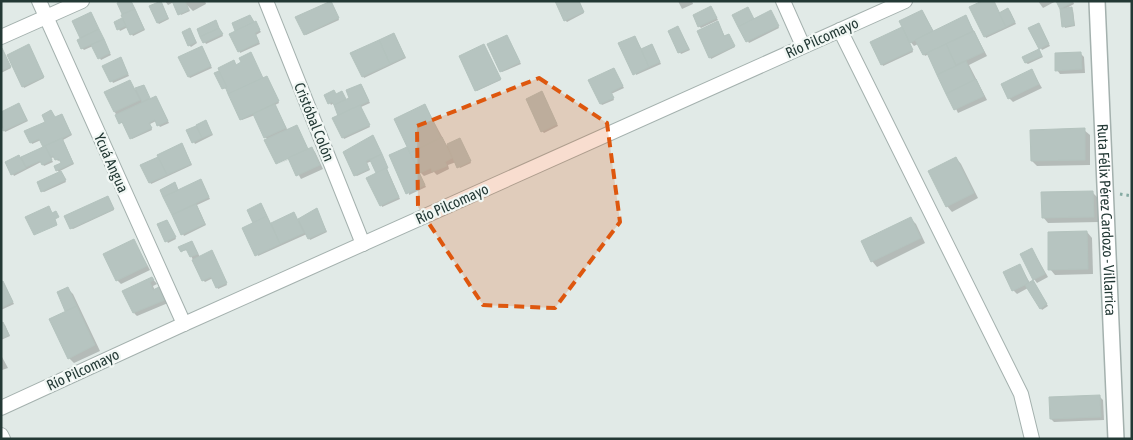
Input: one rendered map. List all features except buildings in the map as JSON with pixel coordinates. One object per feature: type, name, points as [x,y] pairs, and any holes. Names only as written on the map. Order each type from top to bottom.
[{"type":"street","name":"Ycuá Angua","points":[[39,1],[184,324]]},
{"type":"street","points":[[1,37],[82,1]]},
{"type":"street","name":"Cristóbal Colón","points":[[266,1],[363,244]]},
{"type":"street","points":[[783,1],[803,46]]},
{"type":"street","name":"Río Pilcomayo","points":[[1,408],[905,1]]},
{"type":"street","name":"Ruta Félix Pérez Cardozo - Villarrica","points":[[1098,1],[1116,439]]},
{"type":"street","points":[[840,30],[1021,394],[1032,439]]},
{"type":"street","points":[[1,435],[3,439]]},
{"type":"highlighted area","points":[[539,78],[607,123],[620,222],[555,308],[483,305],[418,207],[417,126]]}]
